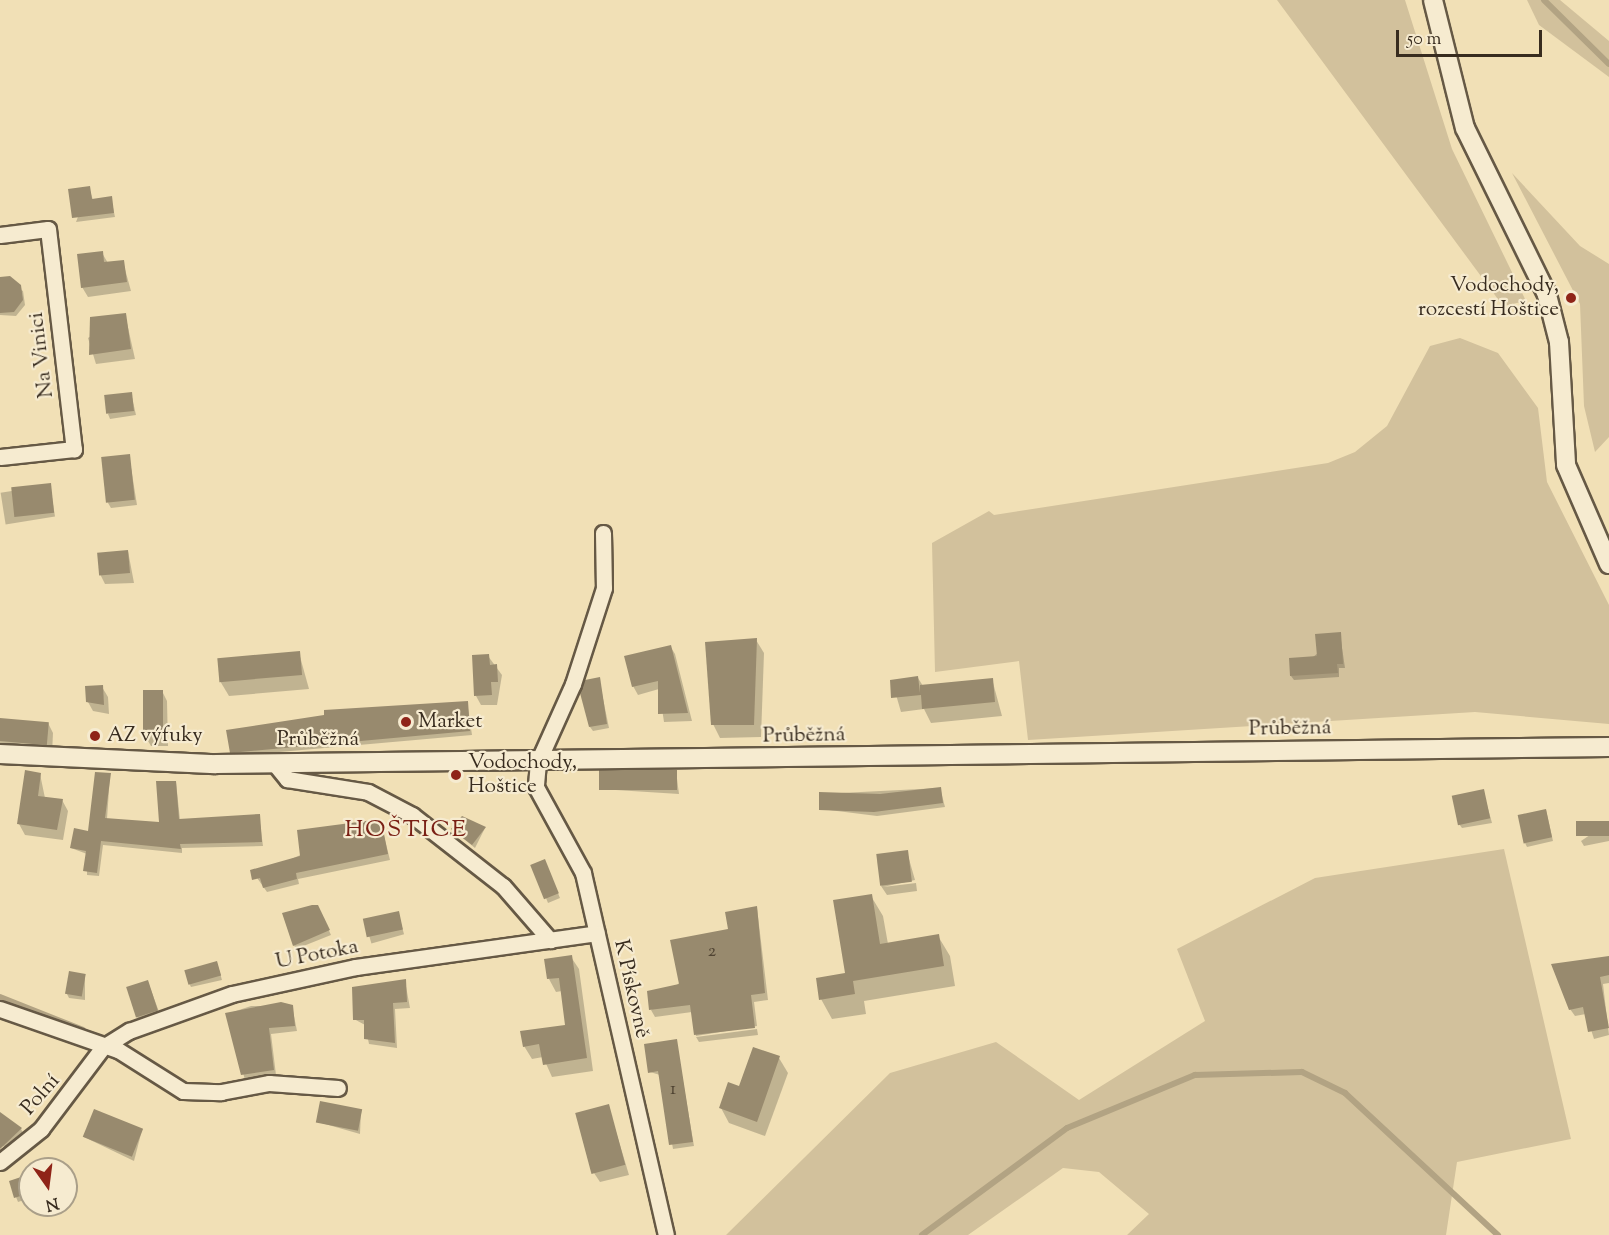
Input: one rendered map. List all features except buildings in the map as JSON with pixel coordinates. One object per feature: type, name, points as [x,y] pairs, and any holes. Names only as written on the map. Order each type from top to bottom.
[{"type":"street","points":[[1433,0],[1465,129],[1547,295],[1559,342],[1566,465],[1609,564]]},
{"type":"street","name":"Na Vinici","points":[[0,235],[48,229],[74,449],[0,457]]},
{"type":"street","points":[[538,762],[573,684],[604,588],[603,533]]},
{"type":"street","name":"Průběžná","points":[[0,754],[274,763],[538,762],[1609,747]]},
{"type":"street","name":"K Pískovně","points":[[538,762],[536,787],[572,844],[597,933],[666,1235]]},
{"type":"street","points":[[274,763],[287,779],[369,792],[412,814],[503,886],[550,940]]},
{"type":"street","name":"U Potoka","points":[[103,1047],[129,1031],[232,994],[356,967],[597,933]]},
{"type":"street","points":[[0,1009],[103,1047],[118,1050],[183,1091],[221,1092],[269,1083],[338,1088]]},
{"type":"street","name":"Polní","points":[[0,1162],[48,1121],[103,1047]]},
{"type":"shaded area","points":[[1277,0],[1405,0],[1452,149],[1526,301],[1503,306]]},
{"type":"shaded area","points":[[1527,0],[1560,0],[1609,41],[1609,77],[1539,25]]},
{"type":"shaded area","points":[[1512,173],[1580,246],[1609,264],[1609,437],[1595,452],[1584,406],[1580,304]]},
{"type":"shaded area","points":[[1460,338],[1498,353],[1538,408],[1547,482],[1609,605],[1609,724],[1475,712],[1028,740],[1019,661],[935,672],[932,543],[989,511],[994,515],[1328,463],[1355,452],[1387,426],[1430,346]]},
{"type":"shaded area","points":[[1504,849],[1571,1139],[1457,1162],[1446,1235],[1127,1235],[1149,1214],[1099,1172],[1063,1168],[968,1235],[726,1235],[890,1073],[996,1042],[1079,1100],[1205,1021],[1177,949],[1315,878]]},
{"type":"waterway","points":[[1544,0],[1609,64]]},
{"type":"waterway","points":[[0,997],[83,1030]]},
{"type":"waterway","points":[[922,1235],[1067,1128],[1195,1075],[1302,1072],[1345,1093],[1498,1235]]},
{"type":"place","name":"Vodochody, rozcestí Hoštice","points":[[1571,298]]},
{"type":"place","name":"Market","points":[[406,722]]},
{"type":"place","name":"AZ výfuky","points":[[95,736]]},
{"type":"place","name":"Vodochody, Hoštice","points":[[456,775]]},
{"type":"district","name":"HOŠTICE","points":[[406,831]]}]
